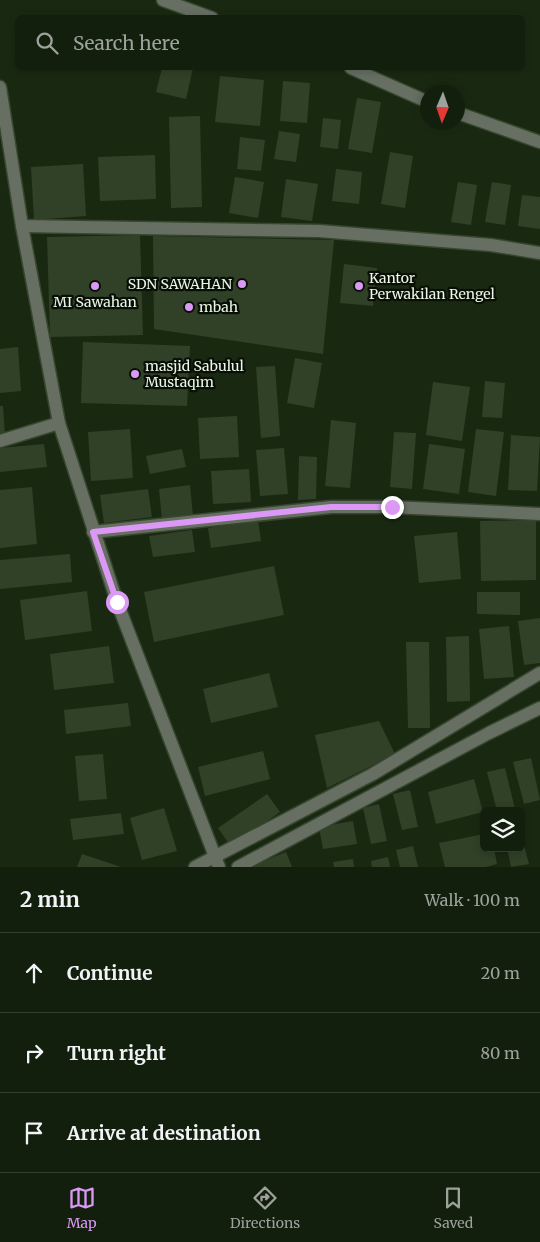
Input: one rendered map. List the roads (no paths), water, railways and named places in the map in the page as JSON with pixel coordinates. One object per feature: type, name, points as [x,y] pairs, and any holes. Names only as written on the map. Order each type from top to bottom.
[{"type":"street","points":[[163,0],[204,15]]},
{"type":"street","points":[[356,70],[420,98]]},
{"type":"street","points":[[0,87],[22,226],[59,423],[117,602],[217,861]]},
{"type":"street","points":[[465,115],[540,142]]},
{"type":"street","points":[[22,226],[319,231],[491,245],[540,252]]},
{"type":"street","points":[[0,441],[59,423]]},
{"type":"street","points":[[93,532],[331,507],[392,507],[540,514]]},
{"type":"street","points":[[195,867],[217,861],[373,774],[540,673]]},
{"type":"street","points":[[238,867],[489,733],[540,708]]},
{"type":"place","name":"SDN SAWAHAN","points":[[242,284]]},
{"type":"place","name":"MI Sawahan","points":[[95,286]]},
{"type":"place","name":"Kantor Perwakilan Rengel","points":[[359,286]]},
{"type":"place","name":"mbah","points":[[189,307]]},
{"type":"place","name":"masjid Sabulul Mustaqim","points":[[135,374]]}]
